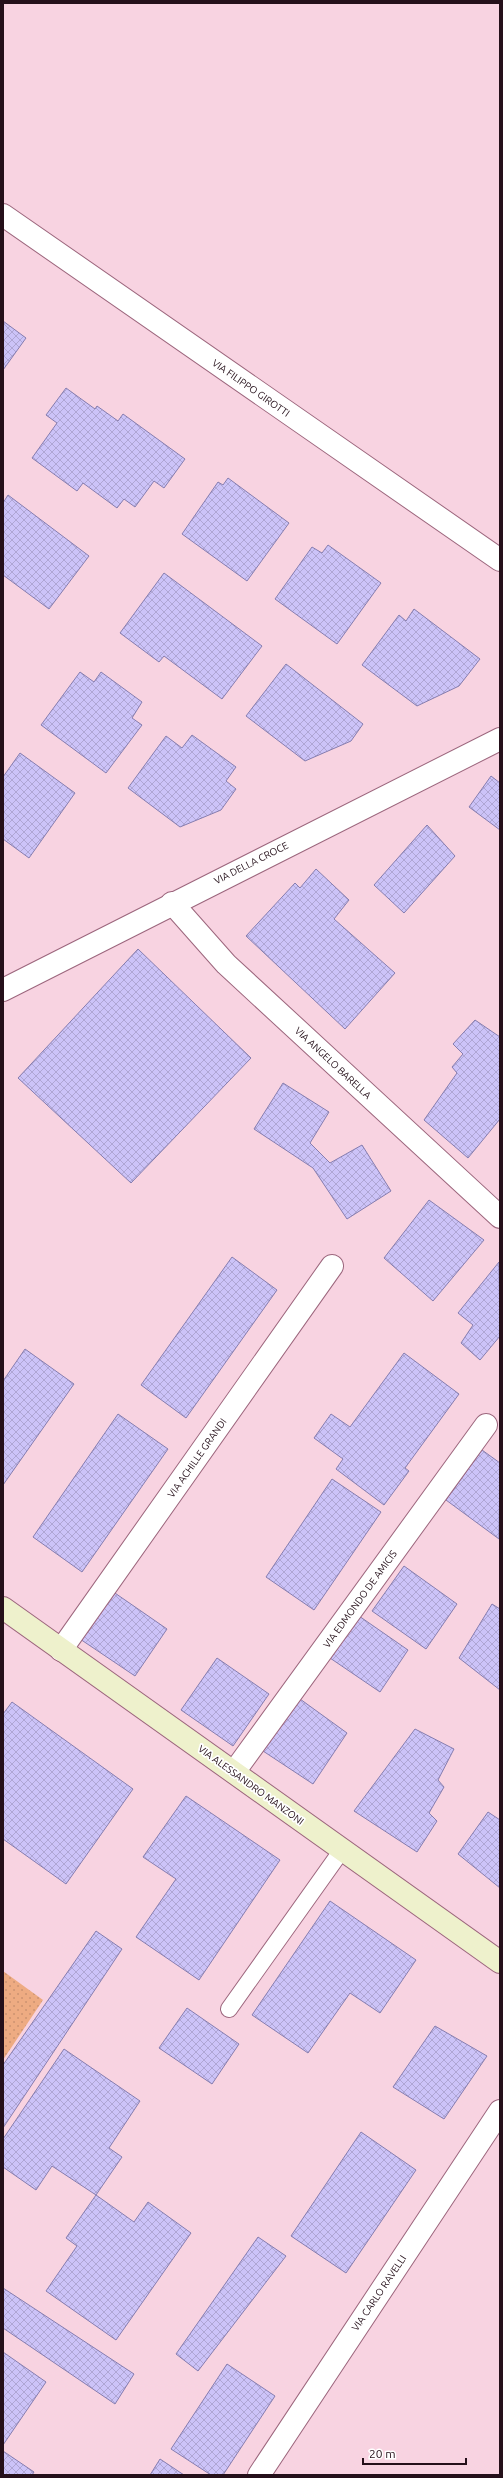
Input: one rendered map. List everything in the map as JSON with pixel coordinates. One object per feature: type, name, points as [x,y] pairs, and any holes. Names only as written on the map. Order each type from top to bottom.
[{"type":"street","name":"VIA FILIPPO GIROTTI","points":[[3,215],[500,560]]},
{"type":"street","name":"VIA DELLA CROCE","points":[[3,990],[172,903],[500,739]]},
{"type":"street","name":"VIA ANGELO BARELLA","points":[[172,903],[226,964],[496,1206]]},
{"type":"street","name":"VIA ACHILLE GRANDI","points":[[61,1650],[332,1266]]},
{"type":"street","name":"VIA EDMONDO DE AMICIS","points":[[234,1772],[486,1425]]},
{"type":"street","name":"VIA ALESSANDRO MANZONI","points":[[3,1608],[500,1962]]},
{"type":"street","name":"VIA CARLO RAVELLI","points":[[259,2475],[500,2110]]},
{"type":"lane","points":[[229,2009],[342,1850]]},
{"type":"shaded area","points":[[3,1971],[43,2000],[3,2060]]},
{"type":"building","points":[[3,321],[26,338],[3,370]]},
{"type":"building","points":[[66,388],[95,409],[97,406],[118,421],[123,414],[185,459],[164,488],[154,481],[135,507],[124,499],[117,508],[83,483],[77,491],[32,458],[57,423],[46,415]]},
{"type":"building","points":[[228,478],[289,523],[247,581],[182,534],[218,482],[223,485]]},
{"type":"building","points":[[8,495],[89,556],[49,609],[3,575],[3,503]]},
{"type":"building","points":[[328,545],[381,583],[337,644],[275,599],[312,547],[322,553]]},
{"type":"building","points":[[164,573],[262,646],[222,699],[164,656],[159,662],[120,633]]},
{"type":"building","points":[[414,609],[480,659],[459,686],[417,706],[362,665],[399,615],[406,621]]},
{"type":"building","points":[[286,664],[363,724],[351,741],[305,761],[246,716]]},
{"type":"building","points":[[80,672],[94,682],[101,672],[142,702],[132,718],[142,725],[106,773],[41,725]]},
{"type":"building","points":[[192,735],[236,767],[226,781],[236,789],[221,810],[180,827],[128,788],[166,736],[182,748]]},
{"type":"building","points":[[20,753],[75,793],[29,858],[3,839],[3,777]]},
{"type":"building","points":[[491,776],[500,783],[500,830],[469,807]]},
{"type":"building","points":[[427,825],[455,856],[404,913],[374,885]]},
{"type":"building","points":[[316,869],[349,900],[334,919],[395,973],[345,1029],[246,936],[295,883],[300,888]]},
{"type":"building","points":[[138,949],[251,1058],[131,1183],[18,1078]]},
{"type":"building","points":[[475,1020],[500,1037],[500,1119],[468,1158],[424,1120],[457,1073],[452,1067],[463,1054],[453,1044]]},
{"type":"building","points":[[283,1083],[329,1112],[310,1143],[330,1163],[362,1145],[391,1191],[347,1219],[313,1168],[254,1129]]},
{"type":"building","points":[[429,1200],[484,1240],[433,1301],[384,1258]]},
{"type":"building","points":[[232,1257],[277,1290],[186,1418],[141,1385]]},
{"type":"building","points":[[499,1262],[500,1336],[480,1360],[461,1343],[473,1325],[458,1313]]},
{"type":"building","points":[[25,1349],[74,1384],[3,1485],[3,1381]]},
{"type":"building","points":[[404,1353],[459,1394],[405,1468],[409,1471],[384,1505],[336,1469],[343,1459],[314,1438],[331,1414],[350,1427]]},
{"type":"building","points":[[118,1414],[168,1449],[82,1572],[33,1537]]},
{"type":"building","points":[[482,1450],[500,1463],[499,1539],[446,1500]]},
{"type":"building","points":[[332,1479],[381,1512],[314,1610],[266,1577]]},
{"type":"building","points":[[404,1566],[457,1604],[426,1649],[372,1611]]},
{"type":"building","points":[[112,1591],[167,1629],[135,1676],[80,1639]]},
{"type":"building","points":[[492,1604],[500,1609],[500,1690],[459,1658]]},
{"type":"building","points":[[359,1616],[408,1650],[380,1692],[330,1658]]},
{"type":"building","points":[[217,1658],[269,1694],[233,1746],[181,1710]]},
{"type":"building","points":[[300,1699],[347,1733],[313,1784],[263,1751]]},
{"type":"building","points":[[12,1702],[133,1789],[66,1884],[3,1839],[3,1714]]},
{"type":"building","points":[[415,1729],[454,1749],[438,1780],[444,1787],[429,1813],[437,1821],[417,1852],[354,1811]]},
{"type":"building","points":[[186,1796],[280,1860],[199,1980],[136,1937],[176,1879],[143,1857]]},
{"type":"building","points":[[488,1812],[500,1820],[500,1888],[458,1854]]},
{"type":"building","points":[[330,1901],[416,1960],[380,2013],[350,1993],[308,2053],[252,2015]]},
{"type":"building","points":[[96,1931],[122,1949],[3,2128],[3,2065]]},
{"type":"building","points":[[187,2008],[239,2044],[212,2084],[159,2048]]},
{"type":"building","points":[[435,2026],[487,2056],[444,2119],[393,2087]]},
{"type":"building","points":[[64,2049],[140,2101],[109,2148],[122,2157],[96,2195],[52,2166],[36,2190],[3,2167],[3,2139]]},
{"type":"building","points":[[361,2132],[416,2170],[346,2273],[291,2236]]},
{"type":"building","points":[[96,2195],[134,2222],[148,2202],[191,2233],[116,2340],[46,2291],[77,2246],[66,2238]]},
{"type":"building","points":[[258,2237],[286,2256],[198,2371],[176,2354]]},
{"type":"building","points":[[3,2288],[134,2374],[115,2404],[3,2328]]},
{"type":"building","points":[[3,2352],[46,2382],[3,2445]]},
{"type":"building","points":[[227,2364],[275,2396],[223,2475],[211,2475],[171,2449]]},
{"type":"building","points":[[3,2451],[34,2472],[32,2475],[3,2475]]},
{"type":"building","points":[[160,2459],[184,2475],[150,2475]]}]
